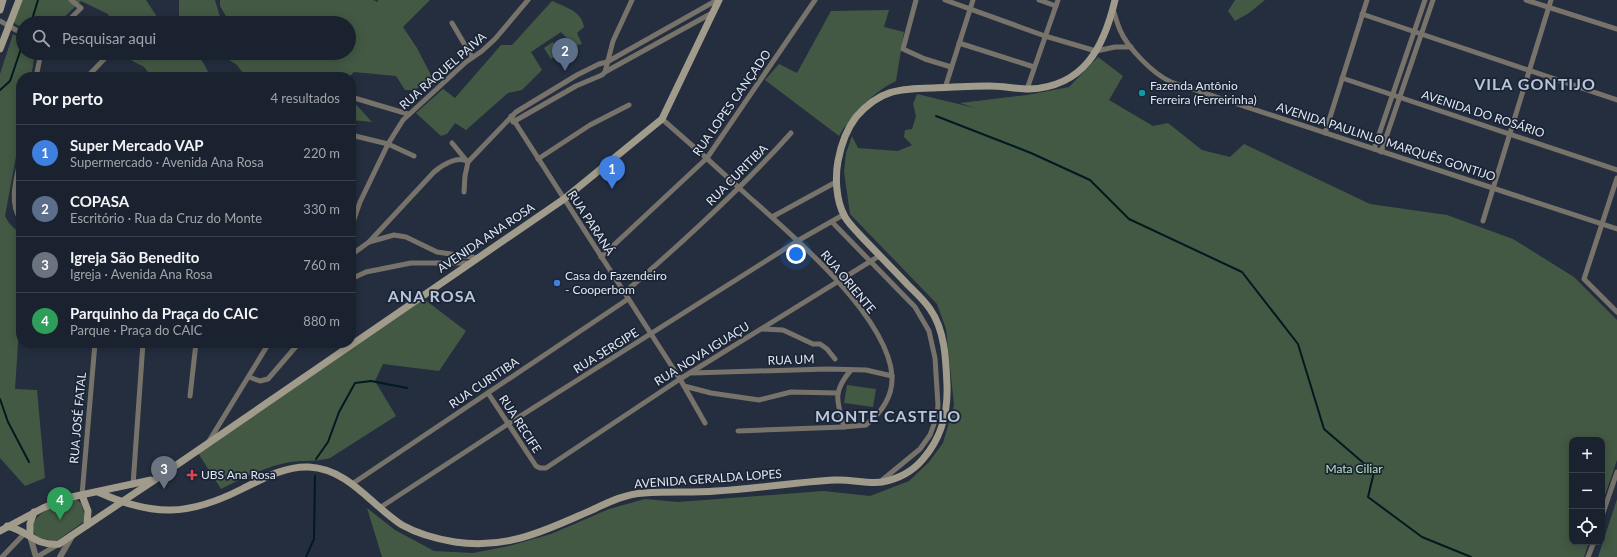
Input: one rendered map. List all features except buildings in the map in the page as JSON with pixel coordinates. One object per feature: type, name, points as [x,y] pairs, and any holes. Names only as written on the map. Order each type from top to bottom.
[{"type":"main road","points":[[0,10],[3,0]]},
{"type":"main road","points":[[0,49],[19,0]]},
{"type":"main road","points":[[662,119],[718,0]]},
{"type":"main road","name":"AVENIDA GERALDA LOPES","points":[[98,492],[121,502],[153,510],[187,510],[218,500],[269,475],[297,468],[313,467],[325,470],[352,484],[406,527],[426,535],[455,542],[490,544],[534,536],[622,497],[636,494],[714,492],[838,480],[880,482],[895,478],[912,470],[923,459],[934,444],[942,428],[946,413],[947,398],[943,344],[936,319],[929,306],[879,256],[844,215],[836,182],[838,163],[844,138],[853,121],[872,101],[893,90],[992,86],[1027,89],[1040,88],[1068,79],[1080,72],[1096,51],[1113,9],[1115,0]]},
{"type":"main road","name":"AVENIDA ANA ROSA","points":[[356,341],[564,198],[662,119]]},
{"type":"main road","name":"AVENIDA ANA ROSA","points":[[59,544],[346,348]]},
{"type":"main road","name":"AVENIDA ANA ROSA","points":[[7,526],[34,512],[78,496],[133,485],[159,477]]},
{"type":"main road","points":[[78,496],[88,511],[87,525]]},
{"type":"main road","points":[[27,534],[34,512]]},
{"type":"main road","points":[[0,530],[7,526],[27,534],[40,543],[59,544]]},
{"type":"street","points":[[71,0],[81,8],[73,16]]},
{"type":"street","name":"RUA RAQUEL PAIVA","points":[[356,214],[360,202],[398,126],[408,114],[472,57],[482,51],[495,39],[528,0]]},
{"type":"street","points":[[605,72],[613,41],[632,0]]},
{"type":"street","points":[[464,192],[467,161],[505,125],[510,116],[577,75],[599,64],[607,62],[718,0]]},
{"type":"street","name":"RUA LOPES CANÇADO","points":[[601,257],[707,158],[816,0]]},
{"type":"street","points":[[916,0],[903,49],[926,60],[951,67]]},
{"type":"street","points":[[945,0],[1045,36],[1096,51],[1115,47],[1131,47]]},
{"type":"street","points":[[945,88],[973,0]]},
{"type":"street","points":[[1027,89],[1057,3],[1039,0]]},
{"type":"street","points":[[1325,133],[1367,0]]},
{"type":"street","points":[[1374,149],[1425,0]]},
{"type":"street","points":[[1382,152],[1433,0]]},
{"type":"street","points":[[1526,0],[1617,29]]},
{"type":"street","points":[[1483,221],[1551,0]]},
{"type":"street","name":"AVENIDA PAULINLO MARQUÊS GONTIJO","points":[[1113,9],[1119,29],[1131,47],[1160,75],[1171,82],[1617,229]]},
{"type":"street","points":[[505,125],[514,122],[576,86],[602,75],[713,13]]},
{"type":"street","points":[[1362,14],[1617,100]]},
{"type":"street","points":[[0,20],[16,30]]},
{"type":"street","points":[[452,23],[472,57]]},
{"type":"street","points":[[959,43],[1034,67]]},
{"type":"street","points":[[37,72],[40,60]]},
{"type":"street","points":[[92,72],[103,60]]},
{"type":"street","name":"AVENIDA DO ROSÁRIO","points":[[1342,78],[1617,170]]},
{"type":"street","points":[[356,98],[408,114]]},
{"type":"street","points":[[538,159],[590,125],[629,105]]},
{"type":"street","name":"RUA PARANÁ","points":[[510,116],[680,379],[705,423]]},
{"type":"street","name":"RUA ORIENTE","points":[[662,119],[799,240],[838,281],[873,328],[888,358],[892,376],[888,397],[874,418],[866,425],[738,431]]},
{"type":"street","name":"RUA CURITIBA","points":[[624,293],[682,243],[740,188],[791,133]]},
{"type":"street","points":[[356,136],[388,144],[414,156]]},
{"type":"street","points":[[452,143],[467,161]]},
{"type":"street","points":[[356,251],[369,242],[441,166],[453,161],[467,161]]},
{"type":"street","points":[[1617,178],[1584,279],[1617,312]]},
{"type":"street","points":[[772,217],[836,182]]},
{"type":"street","points":[[16,184],[14,195],[16,202]]},
{"type":"street","name":"RUA SERGIPE","points":[[381,507],[508,424],[799,240],[844,215]]},
{"type":"street","points":[[832,222],[872,261],[915,307],[929,331],[935,358],[938,389],[937,416],[930,435],[920,449],[880,482]]},
{"type":"street","points":[[369,242],[387,236],[400,235],[438,252],[478,258]]},
{"type":"street","name":"RUA NOVA IGUAÇU","points":[[536,466],[543,469],[549,466],[680,379],[879,256]]},
{"type":"street","points":[[356,276],[366,272],[411,263],[470,263]]},
{"type":"street","name":"RUA CURITIBA","points":[[352,484],[628,299]]},
{"type":"street","points":[[761,329],[783,330],[814,344],[820,344],[827,349],[834,359]]},
{"type":"street","name":"RUA JOSÉ FATAL","points":[[78,496],[94,348]]},
{"type":"street","points":[[133,485],[143,348]]},
{"type":"street","points":[[190,396],[195,348]]},
{"type":"street","points":[[208,443],[266,348]]},
{"type":"street","points":[[249,377],[260,381],[268,379],[295,348]]},
{"type":"street","name":"RUA UM","points":[[691,373],[810,369],[872,371],[892,376]]},
{"type":"street","points":[[844,427],[838,408],[837,393],[844,379],[851,370]]},
{"type":"street","points":[[684,386],[711,393],[759,400],[791,392],[837,393]]},
{"type":"street","name":"RUA RECIFE","points":[[488,393],[536,466]]},
{"type":"street","points":[[1604,509],[1617,472]]},
{"type":"street","points":[[2,557],[27,534],[37,557],[59,544]]},
{"type":"street","points":[[60,557],[72,535]]},
{"type":"street","points":[[1588,557],[1593,545]]},
{"type":"green space","points":[[22,0],[146,0],[156,16],[109,16],[108,14],[81,1],[65,16],[16,16],[16,24],[13,22]]},
{"type":"green space","points":[[179,0],[215,0],[220,16],[179,16]]},
{"type":"green space","points":[[220,0],[373,0],[378,2],[378,0],[430,0],[403,27],[417,48],[434,81],[413,90],[405,90],[396,76],[356,72],[242,72],[237,65],[229,60],[356,60],[356,16],[226,16],[220,6]]},
{"type":"green space","points":[[1235,0],[1265,0],[1249,13],[1235,21],[1228,11]]},
{"type":"green space","points":[[552,1],[572,10],[580,17],[584,27],[577,33],[582,44],[574,46],[561,32],[531,52],[542,70],[522,90],[508,93],[466,130],[455,123],[447,134],[441,136],[416,113],[443,89],[455,98],[501,45],[512,45]]},
{"type":"green space","points":[[889,10],[884,27],[904,32],[896,81],[871,97],[850,120],[839,136],[765,80],[779,64],[797,73],[831,11]]},
{"type":"green space","points":[[13,34],[16,36],[16,60],[34,60],[32,72],[16,72],[16,157],[5,216],[16,230],[16,348],[18,348],[15,389],[37,390],[45,478],[25,486],[0,458],[0,74]]},
{"type":"green space","points":[[553,42],[560,53],[551,59],[544,48]]},
{"type":"green space","name":"Mata Ciliar","points":[[1098,57],[1123,76],[1109,100],[1153,126],[1168,123],[1202,150],[1230,157],[1244,144],[1370,204],[1447,215],[1513,239],[1574,277],[1617,320],[1617,460],[1605,495],[1605,437],[1569,437],[1569,545],[1588,545],[1584,557],[382,557],[367,508],[395,530],[434,551],[473,553],[509,546],[551,534],[609,509],[645,499],[678,502],[823,491],[870,496],[909,481],[929,462],[943,443],[954,405],[946,329],[937,304],[850,214],[844,172],[846,153],[852,136],[858,148],[898,151],[912,145],[904,137],[905,130],[912,129],[916,116],[913,104],[917,94],[975,108],[960,103],[1027,95],[1069,87]]},
{"type":"green space","points":[[131,60],[202,60],[208,72],[148,72],[144,67]]},
{"type":"green space","points":[[356,104],[372,122],[356,120]]},
{"type":"green space","points":[[424,299],[466,331],[439,371],[383,364],[375,381],[396,416],[330,458],[295,461],[273,466],[221,489],[198,453],[352,348],[356,348],[356,345]]},
{"type":"green space","points":[[847,385],[876,389],[873,407],[844,403]]},
{"type":"green space","points":[[75,499],[81,503],[86,520],[58,540],[53,541],[36,537],[33,529],[34,522],[38,516],[52,507]]},
{"type":"green space","points":[[1617,499],[1617,557],[1598,557],[1602,545],[1605,545],[1605,536]]},
{"type":"waterway","points":[[33,16],[38,0]]},
{"type":"waterway","points":[[0,90],[10,81],[17,60]]},
{"type":"waterway","points":[[936,116],[1031,153],[1090,180],[1129,219],[1242,272],[1298,344],[1324,429],[1374,472],[1368,497],[1422,537],[1471,557]]},
{"type":"waterway","points":[[316,459],[328,442],[339,412],[355,383],[371,381],[407,388]]},
{"type":"waterway","points":[[0,399],[8,422],[29,462]]},
{"type":"waterway","points":[[306,557],[314,539],[315,476]]},
{"type":"place","name":"COPASA","points":[[565,71]]},
{"type":"place","name":"Fazenda Antônio Ferreira (Ferreirinha)","points":[[1142,93]]},
{"type":"place","name":"Super Mercado VAP","points":[[612,189]]},
{"type":"place","name":"Casa do Fazendeiro - Cooperbom","points":[[557,283]]},
{"type":"place","name":"UBS Ana Rosa","points":[[192,475]]},
{"type":"place","name":"Igreja São Benedito","points":[[164,489]]},
{"type":"place","name":"Parquinho da Praça do CAIC","points":[[60,520]]},
{"type":"district","name":"VILA GONTIJO","points":[[1535,84]]},
{"type":"district","name":"ANA ROSA","points":[[432,296]]},
{"type":"district","name":"MONTE CASTELO","points":[[888,416]]}]
